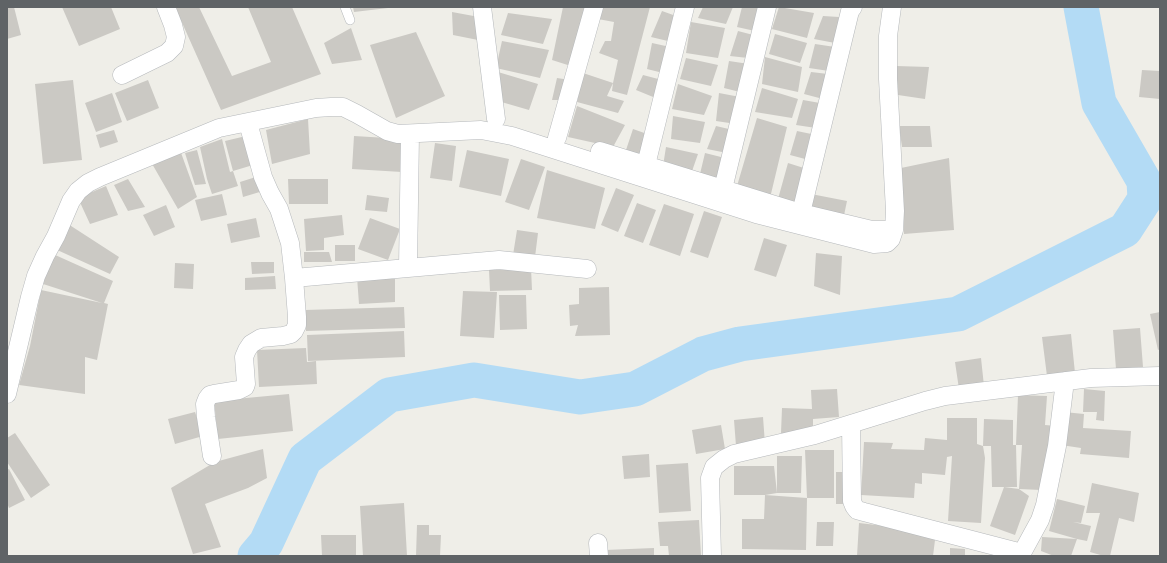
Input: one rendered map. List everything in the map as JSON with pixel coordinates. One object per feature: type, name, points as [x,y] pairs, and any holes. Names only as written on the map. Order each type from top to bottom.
[{"type":"street","points":[[122,75],[167,53],[174,46],[176,37],[166,7]]},
{"type":"street","points":[[482,7],[496,119]]},
{"type":"street","points":[[557,138],[594,7]]},
{"type":"street","points":[[646,165],[685,7]]},
{"type":"street","points":[[723,188],[767,7]]},
{"type":"street","points":[[801,213],[850,11],[853,7]]},
{"type":"street","points":[[7,394],[36,276],[56,236],[71,201],[78,191],[88,183],[100,177],[219,128],[316,108],[343,107],[387,131],[398,134],[481,130],[512,136],[756,214],[874,244],[887,243],[891,239],[894,230],[888,79],[888,36],[892,7]]},
{"type":"street","points":[[481,130],[487,123],[496,119],[801,213],[872,230],[894,230]]},
{"type":"street","points":[[212,456],[206,417],[205,404],[207,399],[210,395],[239,390],[245,387],[244,357],[251,344],[261,338],[291,334],[297,325],[290,243],[279,209],[263,177],[248,122]]},
{"type":"street","points":[[408,268],[410,134]]},
{"type":"street","points":[[294,278],[499,260],[587,269]]},
{"type":"street","points":[[712,556],[710,478],[714,467],[724,459],[734,454],[815,435],[945,396],[1091,378],[1160,376]]},
{"type":"street","points":[[851,424],[852,501],[857,510],[1022,555],[1040,520],[1045,505],[1057,446],[1065,381]]},
{"type":"lane","points":[[345,7],[350,20]]},
{"type":"building","points":[[7,7],[14,7],[21,35],[7,39]]},
{"type":"building","points":[[62,7],[111,7],[120,29],[79,46]]},
{"type":"building","points":[[175,7],[199,7],[232,76],[271,62],[248,7],[292,7],[321,74],[221,110]]},
{"type":"building","points":[[353,7],[387,7],[388,8],[354,12]]},
{"type":"building","points":[[563,7],[587,7],[574,67],[552,60]]},
{"type":"building","points":[[603,7],[650,7],[627,95],[612,91],[618,60],[599,53],[605,41],[611,41],[614,22],[598,19]]},
{"type":"building","points":[[703,7],[733,7],[726,24],[698,18]]},
{"type":"building","points":[[742,7],[759,7],[755,31],[737,27]]},
{"type":"building","points":[[779,7],[814,13],[807,38],[772,29]]},
{"type":"building","points":[[662,11],[676,16],[672,42],[651,37]]},
{"type":"building","points":[[452,12],[479,17],[478,40],[453,35]]},
{"type":"building","points":[[508,13],[552,19],[543,44],[501,35]]},
{"type":"building","points":[[823,16],[839,17],[835,43],[814,39]]},
{"type":"building","points":[[691,22],[725,28],[718,58],[686,53]]},
{"type":"building","points":[[351,28],[362,60],[332,64],[324,43]]},
{"type":"building","points":[[738,31],[757,36],[748,58],[730,56]]},
{"type":"building","points":[[416,32],[445,96],[396,118],[370,45]]},
{"type":"building","points":[[775,34],[807,43],[800,63],[769,54]]},
{"type":"building","points":[[502,41],[549,50],[540,78],[496,68]]},
{"type":"building","points":[[652,43],[670,47],[663,73],[647,69]]},
{"type":"building","points":[[815,44],[835,47],[829,71],[809,68]]},
{"type":"building","points":[[765,57],[802,67],[798,92],[762,84]]},
{"type":"building","points":[[686,58],[718,65],[711,86],[680,79]]},
{"type":"building","points":[[729,61],[749,64],[740,92],[724,88]]},
{"type":"building","points":[[896,66],[929,67],[925,99],[898,95]]},
{"type":"building","points":[[1142,70],[1160,71],[1160,99],[1139,97]]},
{"type":"building","points":[[498,72],[538,84],[529,110],[498,101]]},
{"type":"building","points":[[811,72],[828,74],[823,99],[804,94]]},
{"type":"building","points":[[583,73],[613,83],[607,96],[624,101],[618,113],[577,102]]},
{"type":"building","points":[[643,75],[662,80],[658,99],[636,90]]},
{"type":"building","points":[[557,78],[570,80],[564,100],[552,100]]},
{"type":"building","points":[[73,80],[82,160],[43,164],[35,84]]},
{"type":"building","points":[[148,80],[159,108],[127,121],[115,93]]},
{"type":"building","points":[[678,84],[712,96],[704,115],[672,109]]},
{"type":"building","points":[[762,88],[798,99],[792,118],[755,112]]},
{"type":"building","points":[[112,93],[122,122],[96,132],[85,103]]},
{"type":"building","points":[[719,93],[740,97],[736,124],[716,121]]},
{"type":"building","points":[[803,100],[820,103],[816,128],[796,125]]},
{"type":"building","points":[[577,106],[625,125],[613,147],[568,137]]},
{"type":"building","points":[[673,116],[705,122],[700,143],[671,139]]},
{"type":"building","points":[[757,118],[787,127],[770,198],[737,186]]},
{"type":"building","points":[[308,119],[310,154],[272,164],[266,130]]},
{"type":"building","points":[[716,126],[733,130],[727,153],[707,149]]},
{"type":"building","points":[[899,126],[930,126],[932,147],[902,147]]},
{"type":"building","points":[[633,129],[650,135],[641,158],[626,150]]},
{"type":"building","points":[[114,130],[118,142],[100,148],[96,135]]},
{"type":"building","points":[[797,131],[816,135],[809,160],[790,155]]},
{"type":"building","points":[[246,136],[253,165],[233,171],[225,141]]},
{"type":"building","points":[[354,136],[404,139],[402,172],[352,169]]},
{"type":"building","points":[[222,139],[230,172],[233,171],[238,186],[212,194],[200,147]]},
{"type":"building","points":[[435,143],[456,146],[452,181],[430,178]]},
{"type":"building","points":[[666,147],[698,154],[691,174],[663,166]]},
{"type":"building","points":[[180,150],[197,197],[178,209],[151,162]]},
{"type":"building","points":[[197,150],[206,184],[195,185],[185,153]]},
{"type":"building","points":[[467,150],[509,159],[501,196],[459,187]]},
{"type":"building","points":[[705,153],[725,158],[717,184],[700,174]]},
{"type":"building","points":[[949,158],[954,230],[904,234],[901,168]]},
{"type":"building","points":[[521,159],[545,167],[529,210],[505,202]]},
{"type":"building","points":[[788,163],[807,169],[798,206],[778,199]]},
{"type":"building","points":[[547,170],[605,188],[595,229],[537,218]]},
{"type":"building","points":[[259,176],[263,191],[243,197],[240,182]]},
{"type":"building","points":[[128,179],[145,207],[128,211],[114,185]]},
{"type":"building","points":[[288,179],[328,179],[328,204],[289,204]]},
{"type":"building","points":[[106,186],[118,215],[90,224],[78,198]]},
{"type":"building","points":[[616,188],[634,195],[618,232],[601,225]]},
{"type":"building","points":[[222,194],[227,215],[201,221],[195,200]]},
{"type":"building","points":[[811,194],[847,201],[843,220],[810,208]]},
{"type":"building","points":[[367,195],[389,198],[387,212],[365,210]]},
{"type":"building","points":[[637,203],[656,210],[643,243],[624,236]]},
{"type":"building","points":[[664,204],[694,214],[680,256],[649,245]]},
{"type":"building","points":[[166,205],[175,227],[154,236],[143,215]]},
{"type":"building","points":[[704,211],[722,217],[708,258],[690,252]]},
{"type":"building","points":[[342,215],[344,235],[324,238],[324,250],[306,251],[304,219]]},
{"type":"building","points":[[256,218],[260,237],[231,243],[227,224]]},
{"type":"building","points":[[370,218],[400,229],[388,260],[358,249]]},
{"type":"building","points":[[68,224],[119,257],[110,274],[55,249]]},
{"type":"building","points":[[517,230],[538,233],[535,257],[513,255]]},
{"type":"building","points":[[764,238],[787,245],[776,277],[754,270]]},
{"type":"building","points":[[335,245],[355,245],[355,261],[335,261]]},
{"type":"building","points":[[304,252],[329,252],[332,262],[304,262]]},
{"type":"building","points":[[816,253],[842,256],[840,295],[814,286]]},
{"type":"building","points":[[53,254],[113,281],[104,303],[108,304],[97,360],[85,357],[85,394],[19,385],[30,346],[41,290],[102,303],[40,283]]},
{"type":"building","points":[[251,262],[274,262],[274,273],[252,274]]},
{"type":"building","points":[[175,263],[194,264],[193,289],[174,288]]},
{"type":"building","points":[[531,268],[532,290],[490,291],[489,270]]},
{"type":"building","points":[[275,276],[276,289],[245,290],[245,278]]},
{"type":"building","points":[[357,277],[395,279],[395,302],[359,304]]},
{"type":"building","points":[[609,287],[610,335],[575,336],[578,325],[570,326],[569,305],[579,304],[579,288]]},
{"type":"building","points":[[463,291],[497,292],[494,338],[460,336]]},
{"type":"building","points":[[499,295],[526,295],[527,329],[500,330]]},
{"type":"building","points":[[404,307],[405,328],[306,331],[305,310]]},
{"type":"building","points":[[1160,312],[1160,349],[1158,350],[1150,314]]},
{"type":"building","points":[[1140,328],[1143,367],[1116,369],[1113,330]]},
{"type":"building","points":[[404,331],[405,357],[308,361],[307,335]]},
{"type":"building","points":[[1071,334],[1075,373],[1047,376],[1042,337]]},
{"type":"building","points":[[306,348],[307,362],[316,361],[317,384],[259,387],[257,350]]},
{"type":"building","points":[[981,358],[984,386],[959,389],[955,362]]},
{"type":"building","points":[[837,389],[839,417],[813,419],[813,433],[781,433],[782,408],[812,409],[811,390]]},
{"type":"building","points":[[1084,389],[1105,391],[1104,421],[1096,420],[1097,412],[1083,412]]},
{"type":"building","points":[[289,394],[293,431],[218,439],[214,401]]},
{"type":"building","points":[[1018,395],[1047,396],[1045,425],[1057,426],[1041,490],[1019,489],[1022,445],[1016,445]]},
{"type":"building","points":[[195,412],[203,436],[175,444],[168,419]]},
{"type":"building","points":[[1064,412],[1084,414],[1083,428],[1131,431],[1129,458],[1080,454],[1081,448],[1061,445]]},
{"type":"building","points":[[763,417],[765,444],[736,446],[734,420]]},
{"type":"building","points":[[947,418],[977,418],[977,444],[983,446],[985,458],[981,523],[948,521],[952,456],[947,457],[945,475],[922,473],[922,484],[915,483],[914,498],[861,495],[864,442],[893,443],[891,449],[924,450],[925,438],[947,440]]},
{"type":"building","points":[[984,419],[1013,420],[1013,445],[1016,445],[1017,487],[992,487],[991,446],[983,446]]},
{"type":"building","points":[[721,425],[725,449],[696,454],[692,430]]},
{"type":"building","points":[[15,433],[50,485],[31,498],[7,462],[7,438]]},
{"type":"building","points":[[263,449],[267,478],[248,488],[205,504],[221,547],[193,554],[171,488],[215,462]]},
{"type":"building","points":[[805,450],[834,450],[834,498],[807,498]]},
{"type":"building","points":[[649,454],[650,477],[624,479],[622,456]]},
{"type":"building","points":[[777,456],[802,456],[801,493],[777,493]]},
{"type":"building","points":[[688,463],[691,511],[659,513],[656,465]]},
{"type":"building","points":[[734,466],[774,466],[777,493],[765,495],[734,495]]},
{"type":"building","points":[[9,469],[25,500],[9,508],[7,503],[7,470]]},
{"type":"building","points":[[836,472],[850,472],[850,504],[836,504]]},
{"type":"building","points":[[1092,483],[1139,493],[1134,522],[1119,518],[1110,556],[1090,552],[1100,513],[1086,513]]},
{"type":"building","points":[[1004,487],[1019,489],[1029,496],[1015,535],[990,526]]},
{"type":"building","points":[[765,495],[807,498],[806,550],[742,549],[742,519],[764,519]]},
{"type":"building","points":[[1057,499],[1085,506],[1081,523],[1073,522],[1091,526],[1087,541],[1049,531]]},
{"type":"building","points":[[404,503],[407,556],[363,556],[360,506]]},
{"type":"building","points":[[699,520],[701,556],[669,556],[668,546],[660,546],[658,522]]},
{"type":"building","points":[[817,522],[834,522],[833,546],[816,546]]},
{"type":"building","points":[[859,523],[936,532],[933,556],[857,556]]},
{"type":"building","points":[[417,525],[429,525],[429,535],[441,535],[440,556],[416,556]]},
{"type":"building","points":[[321,535],[356,535],[356,556],[322,556]]},
{"type":"building","points":[[1042,537],[1077,539],[1071,556],[1054,556],[1041,551]]},
{"type":"building","points":[[654,548],[654,556],[605,556],[605,550]]},
{"type":"building","points":[[950,548],[965,549],[965,556],[950,556]]},
{"type":"waterway","points":[[255,556],[266,543],[305,459],[389,395],[474,380],[580,397],[635,389],[703,354],[740,344],[958,314],[1125,230],[1145,199],[1144,181],[1099,103],[1081,7]]}]
